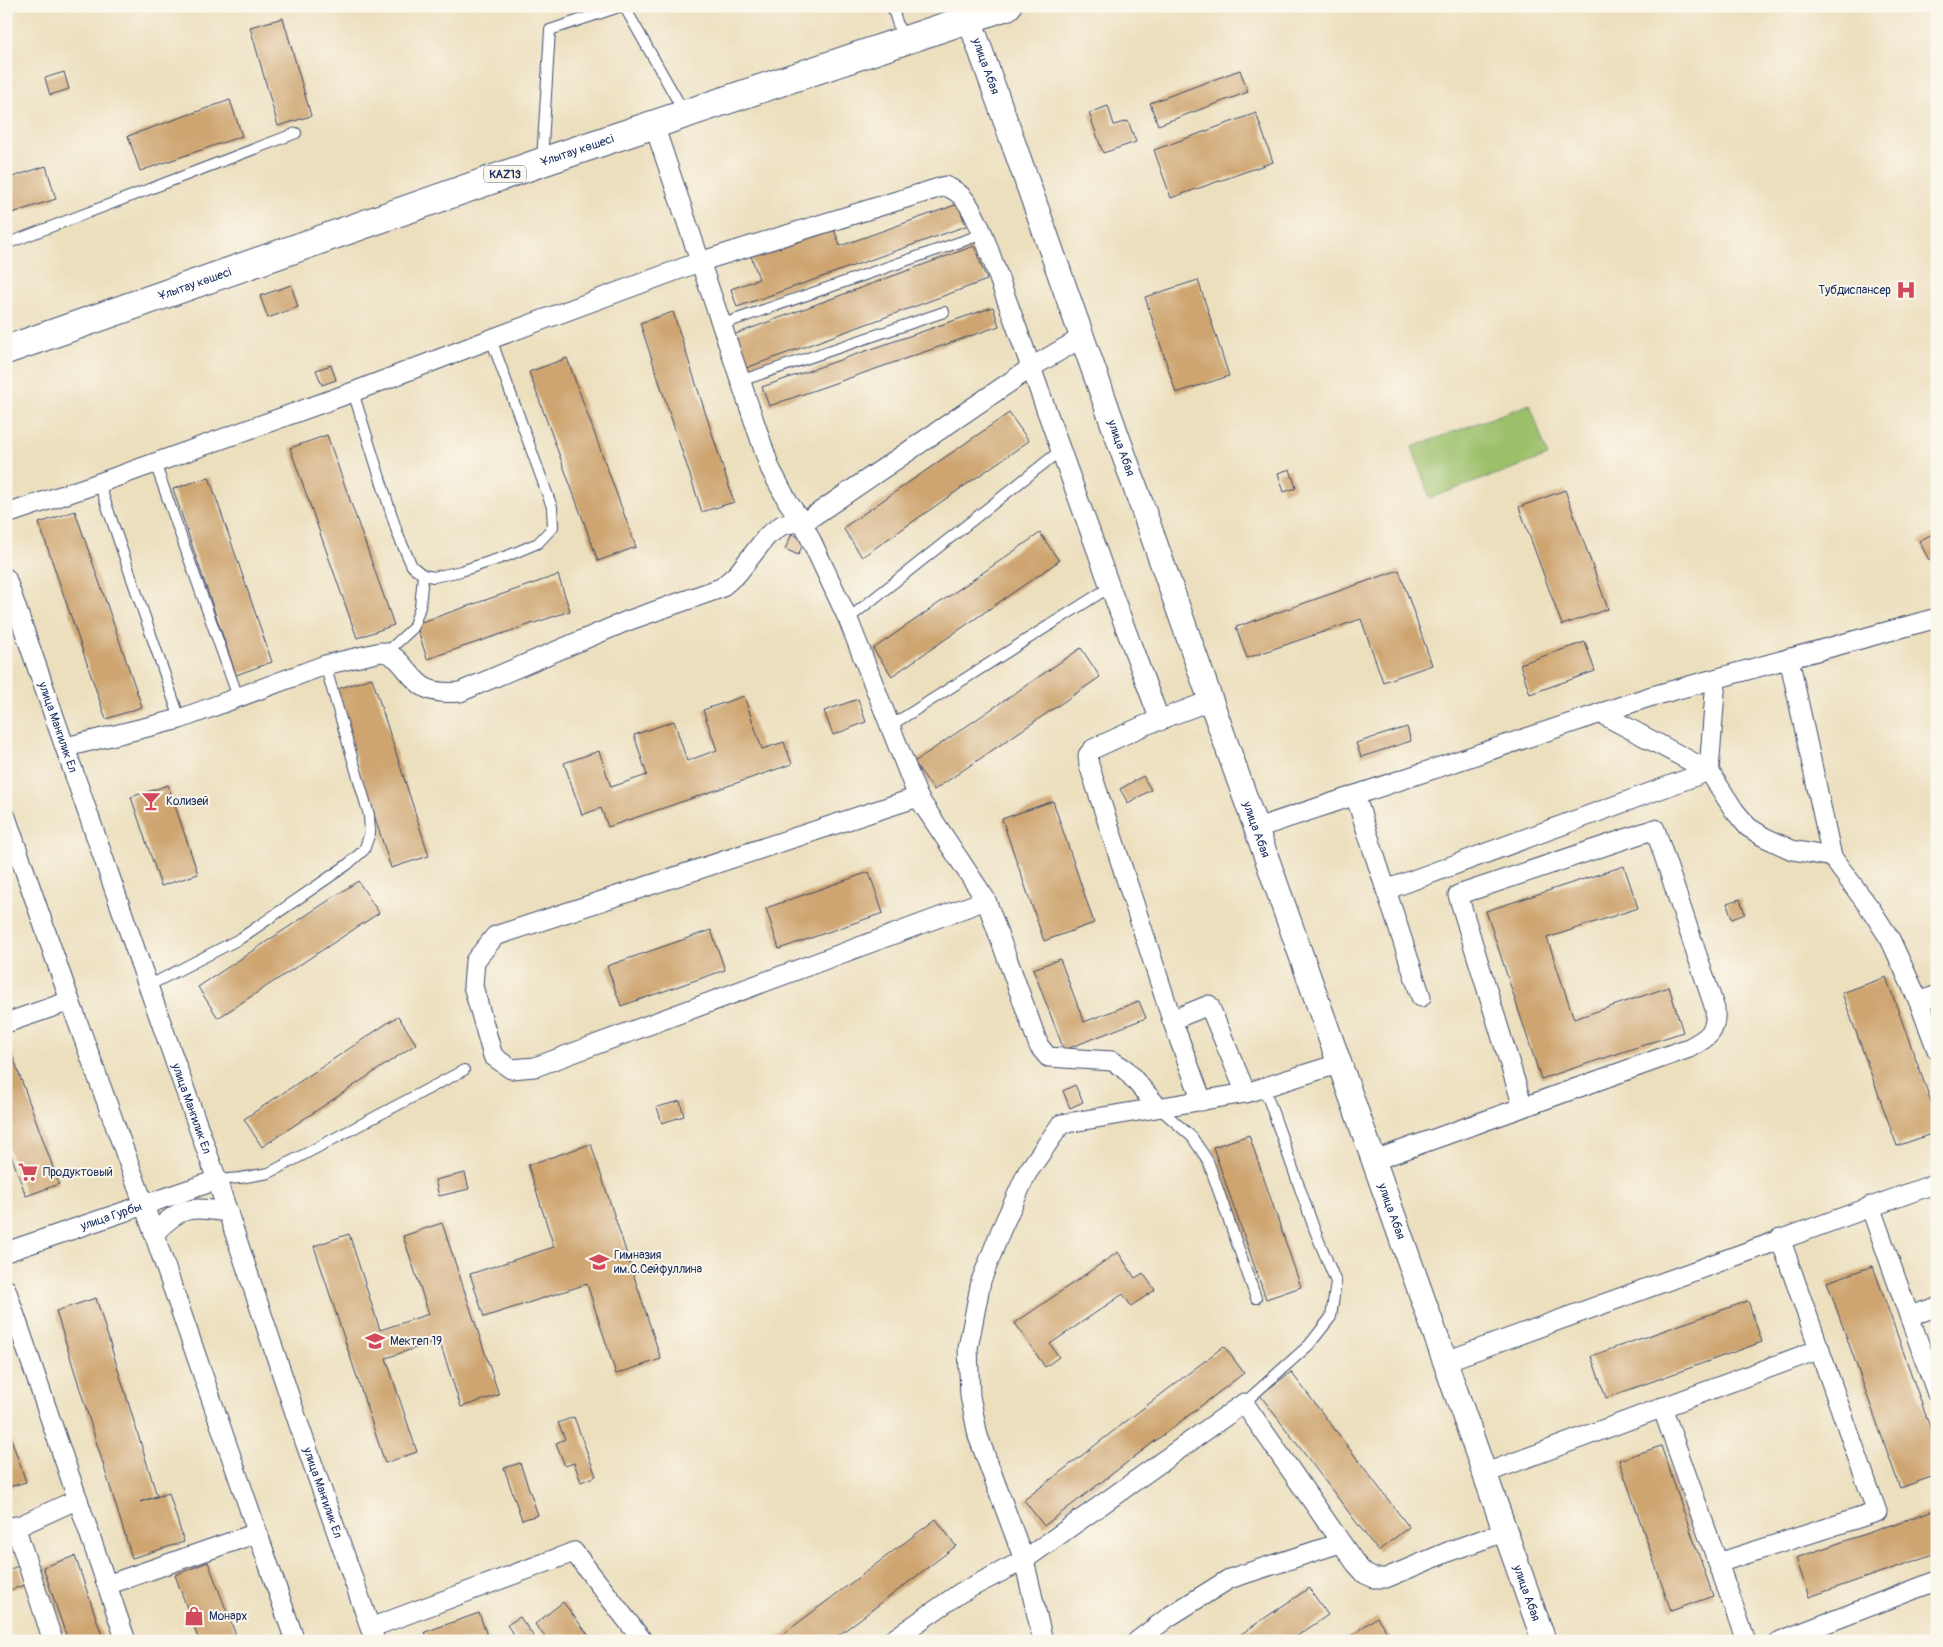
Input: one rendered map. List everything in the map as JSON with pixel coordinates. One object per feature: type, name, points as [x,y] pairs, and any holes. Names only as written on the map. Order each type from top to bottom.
[{"type":"main road","name":"Ұлытау көшесі","points":[[6,350],[542,162],[1007,6]]},
{"type":"street","name":"улица Абая","points":[[969,18],[1341,1063],[1352,1100],[1507,1531],[1544,1641]]},
{"type":"street","points":[[654,125],[720,325],[770,468],[788,502],[803,523],[848,619],[918,797],[986,900],[1039,1046],[1048,1057],[1112,1061],[1125,1069],[1158,1107]]},
{"type":"street","points":[[7,514],[353,392],[699,262],[945,186],[955,189],[964,196],[984,234],[1160,721]]},
{"type":"street","points":[[66,747],[180,720],[326,664],[381,652],[387,652],[425,688],[444,693],[460,692],[627,621],[721,588],[738,573],[767,536],[782,526],[794,522],[803,523],[1032,367],[1083,337]]},
{"type":"street","name":"улица Мангилик Ел","points":[[6,578],[217,1180],[299,1425],[373,1634]]},
{"type":"street","points":[[1257,828],[1649,697],[1937,618]]},
{"type":"street","points":[[1789,658],[1832,857],[1872,910],[1890,938],[1919,1002],[1937,1050]]},
{"type":"street","points":[[1709,771],[1716,679]]},
{"type":"street","points":[[1202,1101],[1172,1020],[1088,765],[1088,755],[1093,748],[1143,726],[1212,700]]},
{"type":"street","points":[[1600,713],[1709,771],[1734,810],[1748,827],[1764,837],[1792,850],[1832,857]]},
{"type":"street","points":[[1386,890],[1709,771]]},
{"type":"street","points":[[1355,795],[1421,997]]},
{"type":"street","points":[[918,797],[496,936],[475,961],[473,986],[493,1056],[511,1069],[535,1067],[986,900]]},
{"type":"street","points":[[6,817],[144,1205],[295,1641]]},
{"type":"street","points":[[1375,1160],[1689,1048],[1702,1041],[1714,1028],[1715,1009],[1655,828],[1458,895],[1523,1107]]},
{"type":"street","points":[[1919,1002],[1937,996]]},
{"type":"street","points":[[6,1023],[70,1001]]},
{"type":"street","points":[[1172,1020],[1209,1005],[1255,1090]]},
{"type":"street","points":[[1043,1641],[1024,1560],[978,1436],[970,1396],[968,1348],[981,1281],[1000,1230],[1027,1173],[1061,1124],[1202,1101],[1255,1090],[1341,1063]]},
{"type":"street","name":"улица Гурбы","points":[[6,1252],[217,1180]]},
{"type":"street","points":[[1446,1361],[1780,1238],[1937,1183]]},
{"type":"street","points":[[1870,1206],[1937,1394]]},
{"type":"street","points":[[154,1234],[178,1212],[191,1208],[228,1212]]},
{"type":"street","points":[[1718,1563],[1877,1512],[1780,1238]]},
{"type":"street","points":[[6,1289],[126,1641]]},
{"type":"street","points":[[1909,1316],[1937,1307]]},
{"type":"street","points":[[1486,1473],[1820,1349]]},
{"type":"street","points":[[891,1641],[960,1593],[1024,1560],[1244,1403],[1340,1542],[1365,1574],[1374,1578],[1386,1578],[1450,1551],[1507,1531]]},
{"type":"street","points":[[1662,1408],[1746,1641]]},
{"type":"street","points":[[53,1641],[11,1529],[78,1499]]},
{"type":"street","points":[[106,1584],[257,1533]]},
{"type":"street","points":[[1137,1641],[1170,1616],[1230,1579],[1340,1542]]},
{"type":"street","points":[[373,1634],[574,1552],[643,1641]]},
{"type":"street","points":[[1780,1641],[1936,1580],[1937,1582]]},
{"type":"lane","points":[[542,162],[550,30],[623,6],[686,115]]},
{"type":"lane","points":[[892,6],[903,41]]},
{"type":"lane","points":[[6,244],[296,133]]},
{"type":"lane","points":[[720,325],[984,234]]},
{"type":"lane","points":[[740,381],[944,312]]},
{"type":"lane","points":[[353,392],[398,535],[412,566],[423,576],[434,577],[507,556],[538,543],[553,528],[552,507],[491,339]]},
{"type":"lane","points":[[848,619],[1061,450]]},
{"type":"lane","points":[[155,463],[238,697]]},
{"type":"lane","points":[[99,483],[180,720]]},
{"type":"lane","points":[[387,652],[413,628],[420,607],[423,576]]},
{"type":"lane","points":[[890,726],[1110,587]]},
{"type":"lane","points":[[148,986],[241,938],[347,865],[364,850],[370,833],[369,815],[326,664]]},
{"type":"lane","points":[[217,1180],[269,1173],[464,1070]]},
{"type":"lane","points":[[1244,1403],[1309,1345],[1331,1317],[1336,1282],[1296,1178],[1255,1090]]},
{"type":"lane","points":[[1158,1107],[1192,1137],[1208,1161],[1256,1298]]},
{"type":"green space","points":[[1530,404],[1548,456],[1430,498],[1412,447]]},
{"type":"building","points":[[283,18],[311,116],[278,126],[250,27]]},
{"type":"building","points":[[1240,70],[1248,92],[1158,125],[1150,103]]},
{"type":"building","points":[[64,72],[69,89],[50,95],[45,78]]},
{"type":"building","points":[[230,100],[242,136],[140,171],[128,136]]},
{"type":"building","points":[[1108,106],[1114,125],[1128,121],[1136,142],[1103,153],[1089,113]]},
{"type":"building","points":[[1256,113],[1273,162],[1171,198],[1154,150]]},
{"type":"building","points":[[46,166],[56,199],[6,215],[6,179]]},
{"type":"building","points":[[958,204],[966,226],[737,307],[731,289],[759,279],[751,256],[833,227],[840,246]]},
{"type":"building","points":[[974,246],[987,280],[746,368],[733,335]]},
{"type":"building","points":[[1198,280],[1229,376],[1176,393],[1145,297]]},
{"type":"building","points":[[291,285],[298,307],[268,318],[260,296]]},
{"type":"building","points":[[993,307],[999,326],[769,406],[762,387]]},
{"type":"building","points":[[673,312],[734,502],[702,512],[640,323]]},
{"type":"building","points":[[567,358],[636,547],[598,561],[529,372]]},
{"type":"building","points":[[331,365],[336,380],[322,385],[316,370]]},
{"type":"building","points":[[1009,413],[1029,441],[862,557],[843,528]]},
{"type":"building","points":[[327,435],[394,625],[357,638],[290,448]]},
{"type":"building","points":[[1290,469],[1296,488],[1284,492],[1278,473]]},
{"type":"building","points":[[209,477],[272,662],[236,675],[173,489]]},
{"type":"building","points":[[1565,490],[1608,609],[1562,625],[1519,507]]},
{"type":"building","points":[[75,511],[142,707],[106,719],[39,523]]},
{"type":"building","points":[[1040,533],[1059,561],[892,676],[873,649]]},
{"type":"building","points":[[1934,533],[1937,539],[1937,556],[1929,560],[1919,541]]},
{"type":"building","points":[[792,534],[805,540],[798,555],[785,549]]},
{"type":"building","points":[[1399,570],[1432,665],[1383,682],[1361,619],[1247,658],[1236,627]]},
{"type":"building","points":[[558,575],[570,611],[427,659],[416,624]]},
{"type":"building","points":[[1585,642],[1595,671],[1530,694],[1520,664]]},
{"type":"building","points":[[1081,648],[1100,677],[934,790],[914,762]]},
{"type":"building","points":[[372,678],[429,856],[391,868],[334,690]]},
{"type":"building","points":[[744,696],[762,749],[784,742],[792,764],[608,827],[601,808],[582,815],[564,763],[599,751],[611,787],[647,775],[634,735],[674,721],[687,761],[717,750],[703,710]]},
{"type":"building","points":[[858,699],[866,722],[833,735],[824,711]]},
{"type":"building","points":[[1407,727],[1411,741],[1361,757],[1356,743]]},
{"type":"building","points":[[1143,776],[1151,790],[1128,803],[1120,789]]},
{"type":"building","points":[[168,785],[198,874],[161,886],[131,797]]},
{"type":"building","points":[[1053,801],[1094,923],[1044,941],[1002,819]]},
{"type":"building","points":[[1624,866],[1638,908],[1547,938],[1574,1019],[1669,987],[1683,1032],[1541,1079],[1486,911]]},
{"type":"building","points":[[869,872],[883,913],[779,949],[766,908]]},
{"type":"building","points":[[358,881],[379,913],[218,1018],[198,987]]},
{"type":"building","points":[[1740,899],[1745,914],[1732,919],[1727,903]]},
{"type":"building","points":[[711,930],[725,970],[621,1006],[607,966]]},
{"type":"building","points":[[1060,959],[1084,1022],[1139,1001],[1146,1018],[1064,1050],[1033,969]]},
{"type":"building","points":[[1886,977],[1937,1118],[1937,1132],[1897,1146],[1842,993]]},
{"type":"building","points":[[398,1016],[416,1044],[262,1147],[244,1119]]},
{"type":"building","points":[[6,1043],[8,1043],[59,1184],[26,1196],[6,1141]]},
{"type":"building","points":[[1075,1085],[1083,1102],[1070,1108],[1063,1091]]},
{"type":"building","points":[[680,1101],[684,1116],[662,1123],[657,1107]]},
{"type":"building","points":[[1249,1135],[1301,1287],[1266,1299],[1213,1147]]},
{"type":"building","points":[[591,1144],[661,1359],[616,1374],[587,1284],[484,1317],[470,1274],[554,1247],[528,1165]]},
{"type":"building","points":[[465,1173],[469,1189],[439,1196],[435,1180]]},
{"type":"building","points":[[442,1223],[499,1395],[461,1407],[439,1340],[386,1358],[417,1452],[385,1463],[314,1246],[349,1234],[380,1330],[429,1314],[403,1236]]},
{"type":"building","points":[[1118,1252],[1135,1278],[1143,1273],[1155,1290],[1131,1306],[1123,1294],[1050,1344],[1059,1357],[1045,1367],[1015,1323]]},
{"type":"building","points":[[1873,1266],[1937,1447],[1937,1475],[1900,1488],[1827,1282]]},
{"type":"building","points":[[96,1298],[157,1496],[140,1502],[169,1493],[184,1542],[132,1558],[56,1311]]},
{"type":"building","points":[[1748,1301],[1762,1342],[1606,1398],[1591,1356]]},
{"type":"building","points":[[1224,1346],[1244,1373],[1044,1526],[1024,1500]]},
{"type":"building","points":[[1291,1372],[1409,1527],[1378,1551],[1260,1395]]},
{"type":"building","points":[[574,1417],[596,1476],[581,1482],[574,1463],[565,1466],[556,1443],[565,1439],[558,1423]]},
{"type":"building","points":[[6,1424],[26,1482],[6,1488]]},
{"type":"building","points":[[1661,1446],[1713,1596],[1671,1611],[1619,1460]]},
{"type":"building","points":[[520,1463],[538,1515],[522,1520],[504,1468]]},
{"type":"building","points":[[1937,1509],[1937,1553],[1809,1597],[1796,1558]]},
{"type":"building","points":[[936,1519],[956,1546],[831,1641],[774,1641]]},
{"type":"building","points":[[75,1556],[104,1641],[68,1641],[43,1567]]},
{"type":"building","points":[[208,1562],[238,1641],[199,1641],[175,1575]]},
{"type":"building","points":[[18,1566],[25,1585],[10,1590],[6,1580],[6,1571]]},
{"type":"building","points":[[1309,1588],[1328,1615],[1290,1641],[1231,1641]]},
{"type":"building","points":[[563,1602],[593,1641],[548,1641],[535,1624]]},
{"type":"building","points":[[479,1613],[489,1641],[428,1641],[425,1632]]},
{"type":"building","points":[[520,1617],[537,1641],[518,1641],[507,1625]]},
{"type":"building","points":[[1377,1617],[1393,1641],[1344,1641]]},
{"type":"place","name":"Тубдиспансер","points":[[1906,290]]},
{"type":"place","name":"Колизей","points":[[151,801]]},
{"type":"place","name":"Продуктовый","points":[[28,1172]]},
{"type":"place","name":"Гимназия им.С.Сейфуллина","points":[[599,1262]]},
{"type":"place","name":"Мектеп 19","points":[[375,1341]]},
{"type":"place","name":"Монарх","points":[[194,1616]]}]
